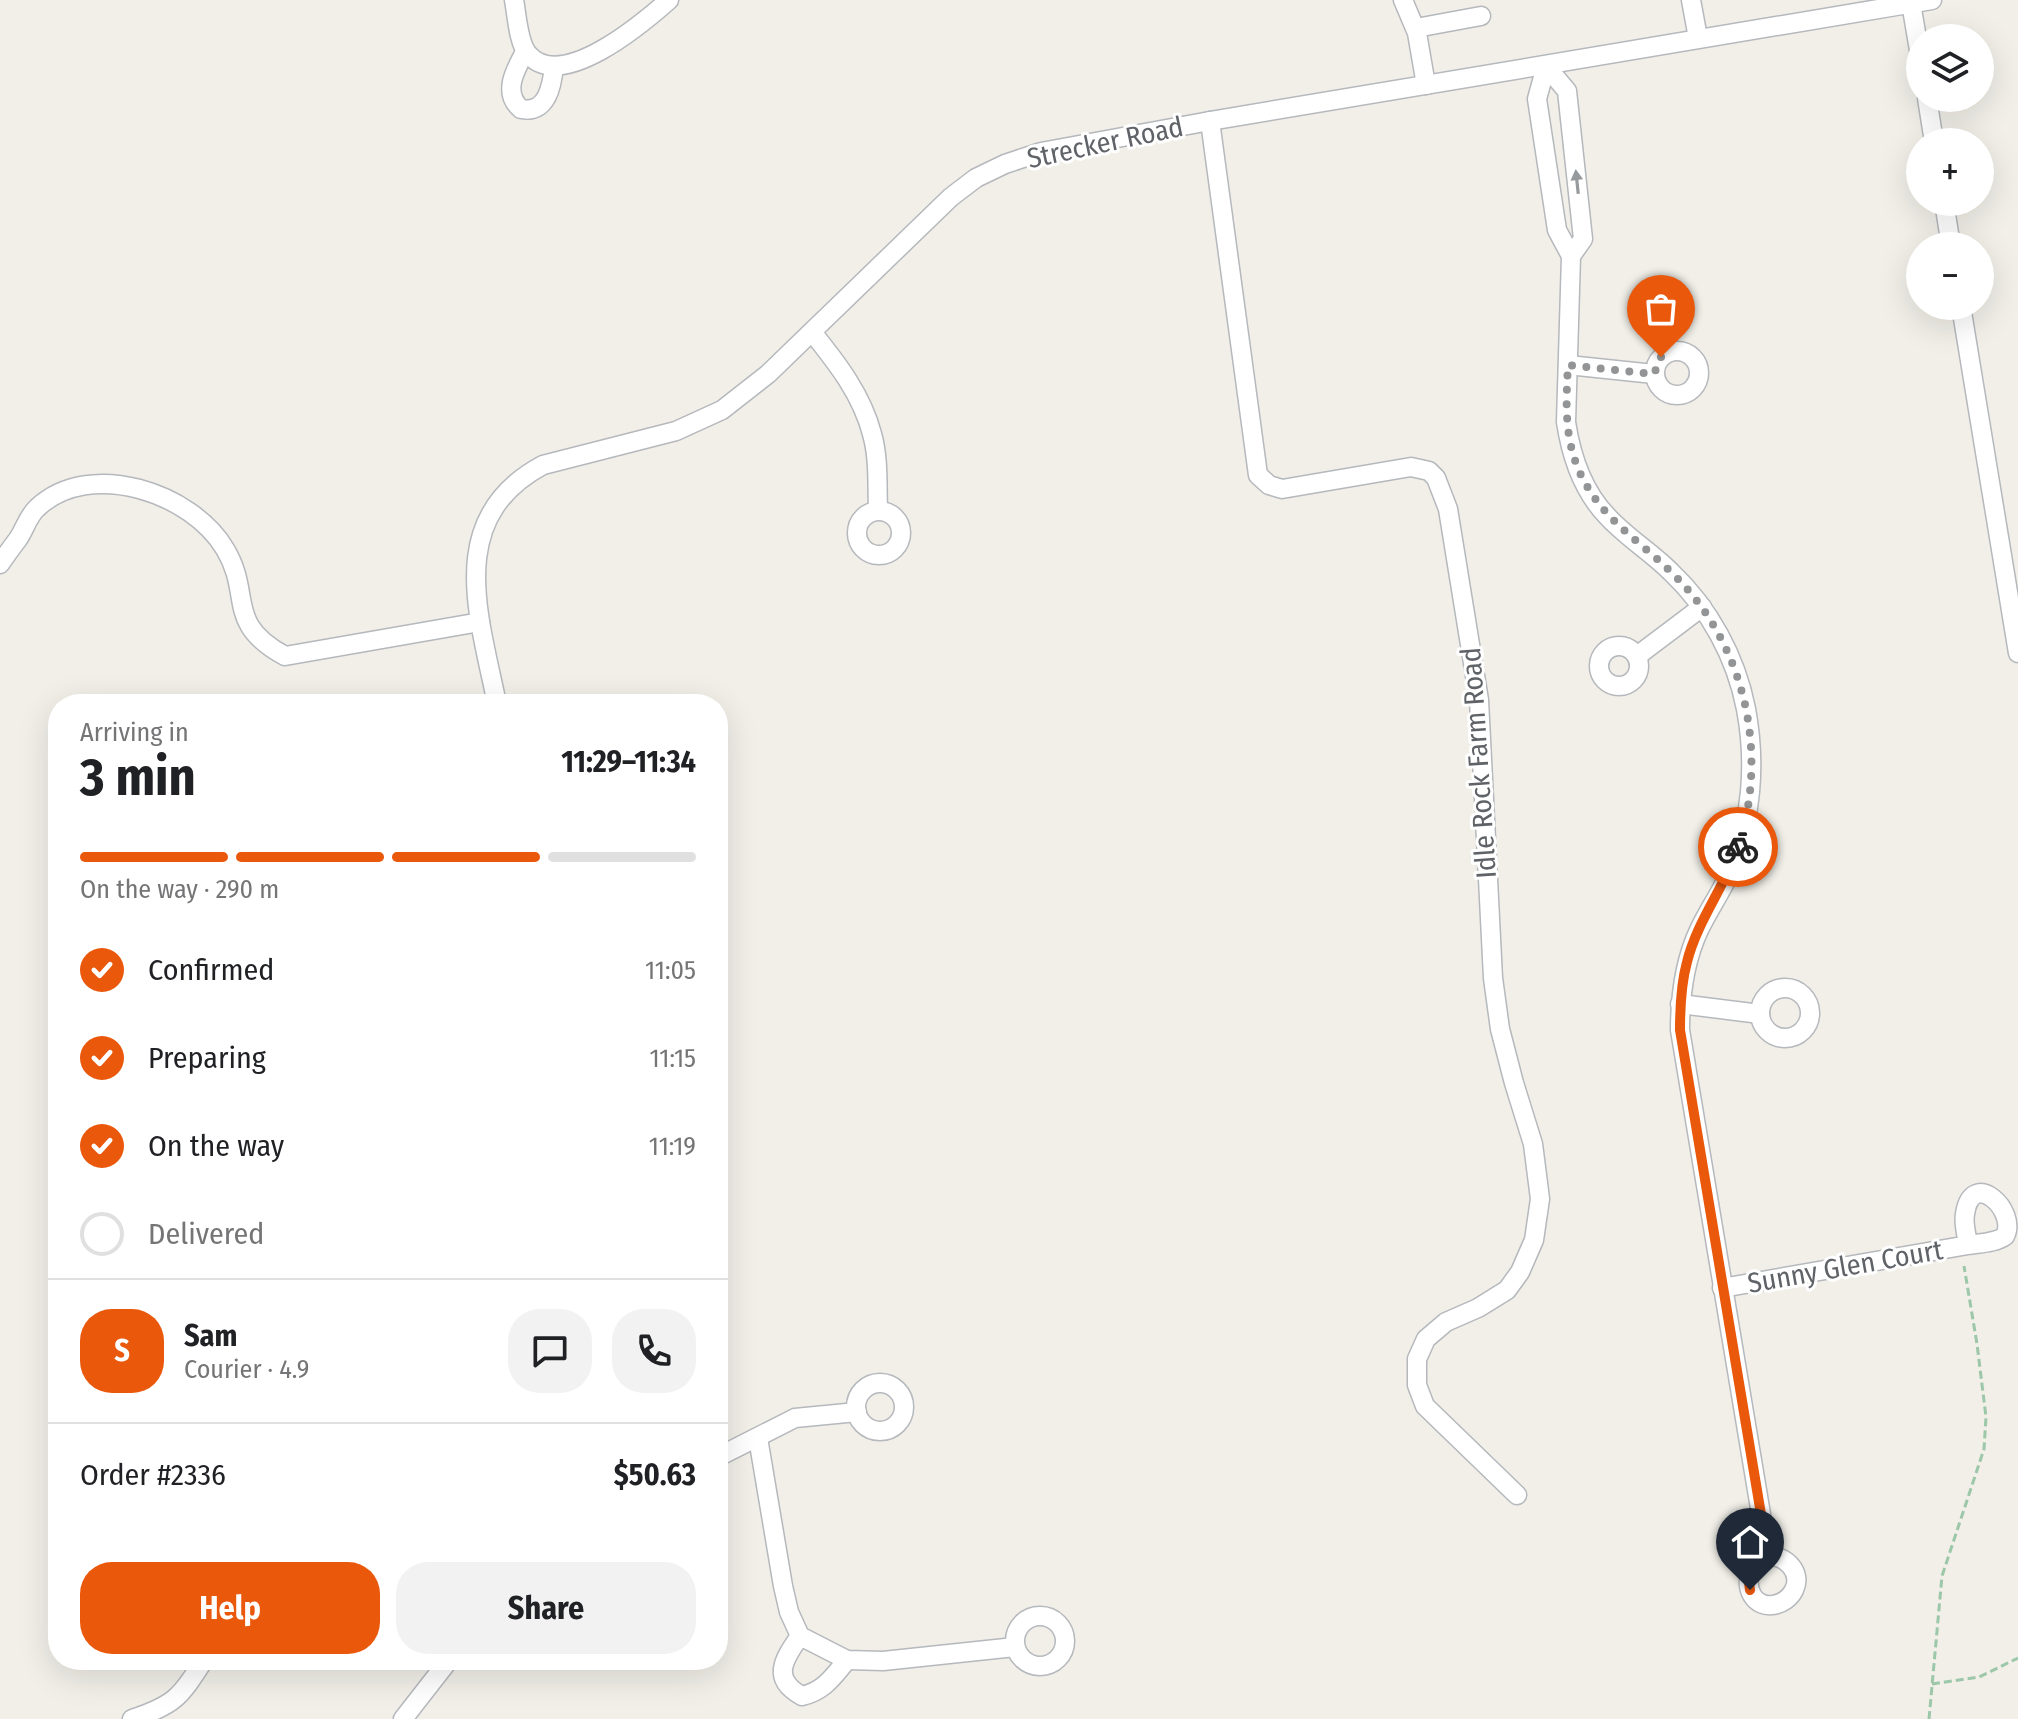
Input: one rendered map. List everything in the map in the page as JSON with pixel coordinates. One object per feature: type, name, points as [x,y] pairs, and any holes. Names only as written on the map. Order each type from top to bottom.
[{"type":"street","points":[[514,0],[530,56]]},
{"type":"street","points":[[530,56],[554,66],[589,57],[636,28],[669,0]]},
{"type":"street","points":[[1403,0],[1416,28],[1426,85]]},
{"type":"street","points":[[1691,0],[1698,38]]},
{"type":"street","name":"Strecker Road","points":[[495,694],[480,622],[475,563],[479,538],[489,513],[504,492],[543,465],[676,431],[722,410],[768,374],[951,197],[976,178],[1041,152],[1932,0]]},
{"type":"street","points":[[1911,3],[1915,24]]},
{"type":"street","points":[[1416,28],[1481,16]]},
{"type":"street","points":[[530,56],[515,69],[511,88],[514,101],[521,109],[534,109],[542,104],[552,86],[554,66]]},
{"type":"street","points":[[1546,66],[1537,99],[1557,230],[1571,256],[1566,422],[1570,448],[1606,516],[1672,573],[1702,607],[1729,654],[1738,679],[1751,741],[1752,773],[1742,835],[1731,870],[1687,959],[1680,1004],[1680,1030],[1768,1556]]},
{"type":"street","points":[[1546,66],[1567,91],[1583,239],[1571,256]]},
{"type":"street","name":"Idle Rock Farm Road","points":[[1210,121],[1258,475],[1269,485],[1282,489],[1411,467],[1429,471],[1436,478],[1448,509],[1479,700],[1493,978],[1500,1029],[1533,1144],[1540,1199],[1534,1240],[1520,1272],[1507,1290],[1478,1308],[1446,1322],[1426,1339],[1417,1359],[1417,1385],[1425,1406],[1517,1495]]},
{"type":"street","points":[[1963,320],[2018,653]]},
{"type":"street","points":[[812,332],[851,385],[865,411],[874,438],[878,510]]},
{"type":"street","points":[[1568,365],[1654,374]]},
{"type":"street","points":[[0,564],[38,507],[75,488],[118,483],[156,493],[206,526],[223,544],[230,557],[249,628],[257,638],[285,656],[480,622]]},
{"type":"street","points":[[1637,656],[1702,607]]},
{"type":"street","points":[[1680,1004],[1760,1014]]},
{"type":"street","name":"Sunny Glen Court","points":[[1722,1288],[1968,1245]]},
{"type":"street","points":[[728,1452],[795,1418],[857,1412]]},
{"type":"street","points":[[758,1438],[783,1586],[789,1612],[800,1636],[847,1660],[883,1661],[1015,1647]]},
{"type":"street","points":[[800,1636],[786,1658],[782,1678],[787,1688],[802,1696],[816,1693],[847,1660]]},
{"type":"street","points":[[132,1719],[163,1709],[185,1690],[198,1670]]},
{"type":"street","points":[[403,1719],[441,1670]]},
{"type":"path","points":[[1929,1719],[1942,1576],[1984,1449],[1986,1417],[1964,1266]]},
{"type":"path","points":[[1932,1684],[1979,1677],[2018,1658]]},
{"type":"way so far","points":[[1661,357],[1654,374],[1568,365],[1566,422],[1570,448],[1580,473],[1606,516],[1672,573],[1702,607],[1729,654],[1746,706],[1751,741],[1749,806],[1738,847]]},
{"type":"route","points":[[1738,847],[1731,870],[1687,959],[1680,1004],[1680,1030],[1768,1556],[1760,1559],[1750,1571],[1750,1590]]}]
